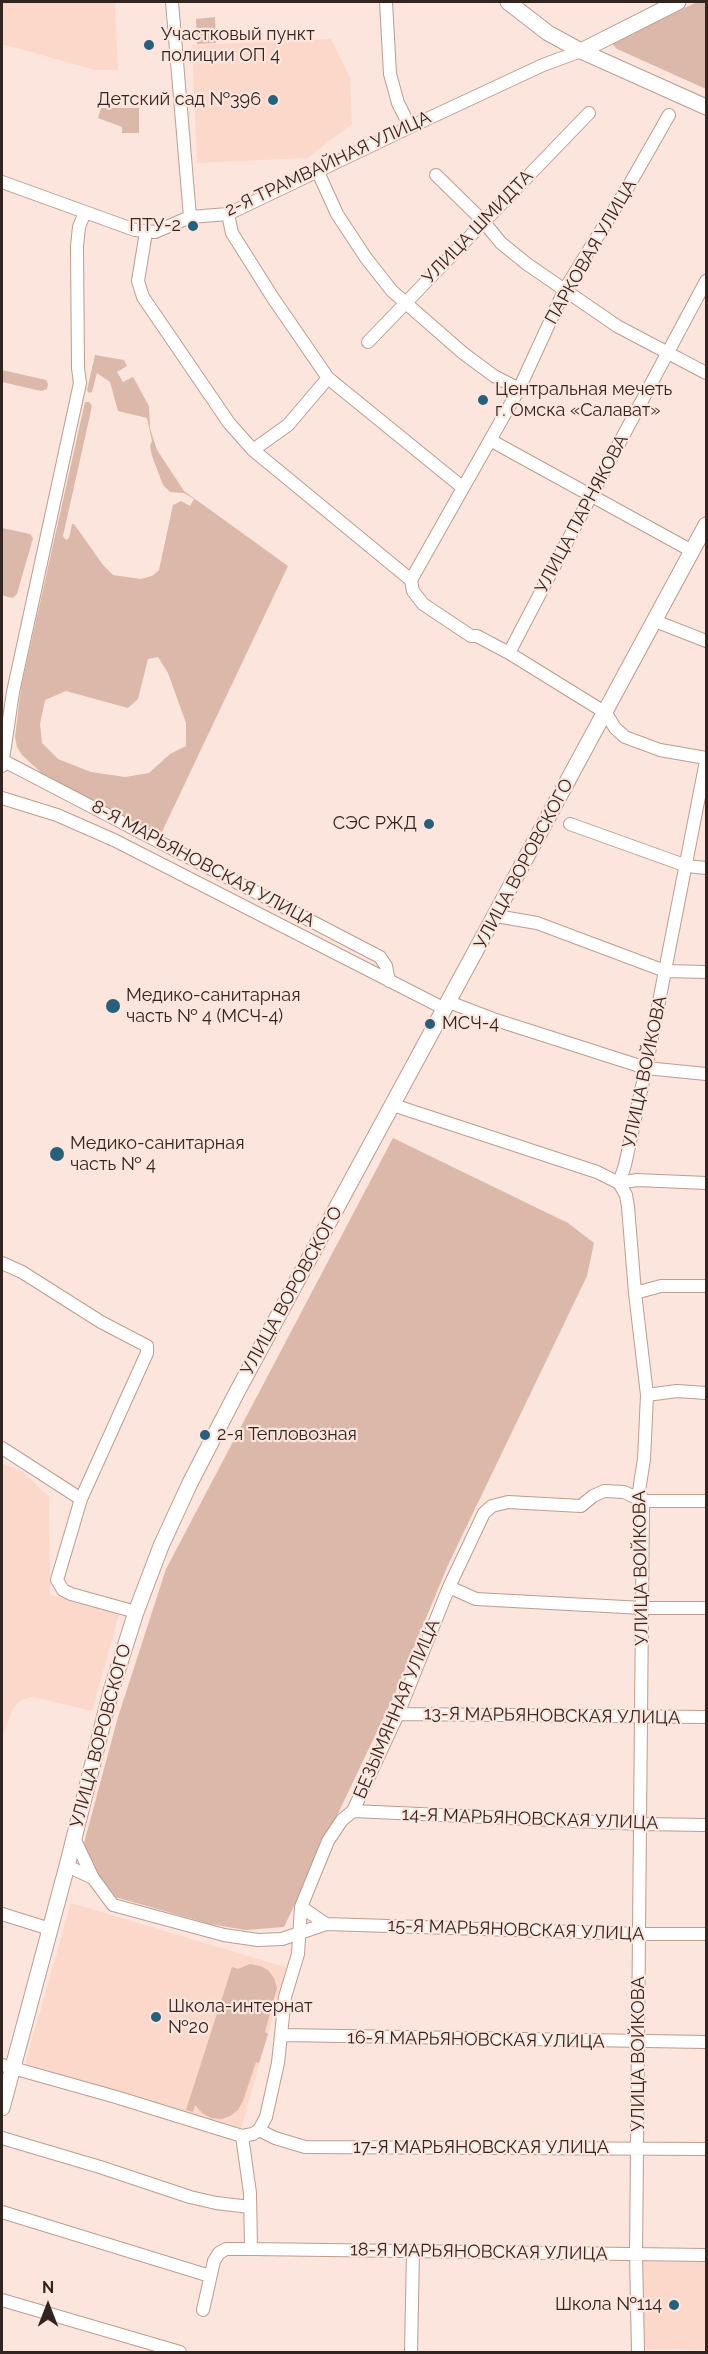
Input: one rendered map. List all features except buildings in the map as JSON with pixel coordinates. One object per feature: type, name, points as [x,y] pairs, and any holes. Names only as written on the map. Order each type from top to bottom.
[{"type":"main road","points":[[508,2],[548,33],[581,51],[706,107]]},
{"type":"main road","points":[[581,51],[678,2]]},
{"type":"main road","name":"УЛИЦА ВОРОВСКОГО","points":[[2,2108],[7,2066],[50,1929],[111,1691],[136,1612],[161,1546],[190,1483],[706,525]]},
{"type":"street","points":[[172,2],[190,218]]},
{"type":"street","points":[[386,2],[390,74],[398,103],[410,127]]},
{"type":"street","name":"2-Я ТРАМВАЙНАЯ УЛИЦА","points":[[146,232],[163,230],[190,218],[228,214],[543,65],[581,51]]},
{"type":"street","name":"УЛИЦА ШМИДТА","points":[[368,342],[589,113]]},
{"type":"street","name":"ПАРКОВАЯ УЛИЦА","points":[[411,580],[519,389],[565,289],[669,115]]},
{"type":"street","points":[[318,172],[337,214],[366,258],[392,291],[463,353],[494,376],[519,389]]},
{"type":"street","points":[[436,175],[483,221],[501,243],[518,257],[617,326],[706,373]]},
{"type":"street","points":[[2,182],[146,232],[138,280],[143,297],[228,423],[253,450],[411,580],[413,591],[423,604],[471,636],[477,636],[509,653],[606,713],[615,728],[625,737],[660,750],[706,759]]},
{"type":"street","points":[[2,763],[4,733],[80,383],[77,246],[79,227],[85,212]]},
{"type":"street","points":[[228,214],[232,233],[328,378],[462,487]]},
{"type":"street","name":"УЛИЦА ПАРНЯКОВА","points":[[509,653],[706,281]]},
{"type":"street","points":[[253,450],[288,425],[328,378]]},
{"type":"street","points":[[490,440],[692,551]]},
{"type":"street","points":[[655,621],[706,641]]},
{"type":"street","name":"УЛИЦА ВОЙКОВА","points":[[638,2352],[636,2255],[639,2149],[644,1501],[639,1491],[639,1483],[644,1459],[647,1395],[628,1207],[626,1195],[619,1183],[626,1165],[646,1068],[706,759]]},
{"type":"street","name":"8-Я МАРЬЯНОВСКАЯ УЛИЦА","points":[[2,763],[380,957],[386,966],[389,981]]},
{"type":"street","name":"8-Я МАРЬЯНОВСКАЯ УЛИЦА","points":[[2,798],[57,815],[114,840],[389,981],[447,1005],[646,1068],[706,1074]]},
{"type":"street","points":[[570,824],[687,866],[706,868]]},
{"type":"street","points":[[496,916],[537,923],[665,971],[706,972]]},
{"type":"street","points":[[393,1104],[597,1172],[619,1183],[637,1180],[706,1183]]},
{"type":"street","points":[[2,1263],[22,1272],[101,1322],[147,1346],[147,1353],[81,1499],[58,1573],[58,1585],[71,1594],[136,1612]]},
{"type":"street","points":[[635,1293],[679,1284],[706,1286]]},
{"type":"street","points":[[647,1395],[677,1391],[706,1393]]},
{"type":"street","points":[[2,1448],[81,1499]]},
{"type":"street","points":[[624,1492],[639,1483]]},
{"type":"street","name":"БЕЗЫМЯННАЯ УЛИЦА","points":[[259,2130],[266,2117],[282,2035],[285,1997],[298,1954],[301,1907],[328,1841],[342,1820],[353,1811],[398,1714],[449,1587],[484,1514],[492,1506],[508,1502],[581,1506],[593,1496],[604,1491],[624,1492]]},
{"type":"street","points":[[624,1492],[644,1501],[706,1501]]},
{"type":"street","points":[[449,1587],[476,1599],[643,1608],[706,1608]]},
{"type":"street","name":"13-Я МАРЬЯНОВСКАЯ УЛИЦА","points":[[398,1714],[706,1717]]},
{"type":"street","name":"14-Я МАРЬЯНОВСКАЯ УЛИЦА","points":[[353,1811],[706,1825]]},
{"type":"street","name":"15-Я МАРЬЯНОВСКАЯ УЛИЦА","points":[[74,1838],[93,1878],[113,1905],[203,1930],[258,1940],[282,1939],[326,1924],[706,1934]]},
{"type":"street","points":[[67,1866],[93,1878]]},
{"type":"street","points":[[301,1907],[326,1924]]},
{"type":"street","points":[[2,1914],[50,1929]]},
{"type":"street","name":"16-Я МАРЬЯНОВСКАЯ УЛИЦА","points":[[282,2035],[640,2043],[706,2042]]},
{"type":"street","points":[[7,2066],[242,2136],[259,2130]]},
{"type":"street","name":"17-Я МАРЬЯНОВСКАЯ УЛИЦА","points":[[259,2130],[274,2138],[305,2147],[706,2149]]},
{"type":"street","points":[[204,2310],[210,2276],[219,2253],[226,2249],[251,2249],[250,2207],[242,2136]]},
{"type":"street","points":[[2,2138],[199,2199],[250,2207]]},
{"type":"street","points":[[2,2212],[210,2276]]},
{"type":"street","name":"18-Я МАРЬЯНОВСКАЯ УЛИЦА","points":[[251,2249],[706,2255]]},
{"type":"street","points":[[411,2352],[413,2251]]},
{"type":"street","points":[[2,2300],[180,2352]]},
{"type":"shaded area","points":[[2,2],[115,2],[118,70],[95,70],[2,44]]},
{"type":"shaded area","points":[[697,2],[706,2],[706,89],[617,49],[611,43]]},
{"type":"shaded area","points":[[215,17],[216,43],[197,44],[196,19]]},
{"type":"shaded area","name":"Детский сад №396","points":[[331,39],[350,77],[352,124],[307,158],[197,163],[192,45]]},
{"type":"shaded area","points":[[101,108],[139,108],[139,133],[122,133],[122,127],[98,118]]},
{"type":"shaded area","points":[[95,355],[124,360],[127,366],[117,372],[123,382],[133,377],[149,406],[150,428],[157,450],[184,491],[288,566],[160,836],[48,779],[22,755],[15,737],[21,688],[85,402],[89,402],[92,406],[63,536],[66,540],[74,524],[103,565],[113,575],[141,579],[152,576],[159,570],[173,505],[181,501],[190,506],[194,499],[184,493],[170,492],[163,485],[152,456],[150,446],[152,441],[147,418],[118,411],[110,382],[97,373],[92,392],[89,393],[87,390]],"holes":[[[158,657],[168,673],[186,723],[186,746],[170,754],[149,773],[125,777],[91,772],[58,759],[42,743],[40,724],[45,700],[66,691],[128,708],[138,699],[148,659]]]},
{"type":"shaded area","points":[[2,370],[46,380],[47,389],[41,391],[2,382]]},
{"type":"shaded area","points":[[2,528],[30,534],[33,538],[17,594],[13,598],[4,596],[2,592]]},
{"type":"shaded area","points":[[393,1138],[568,1223],[594,1243],[587,1276],[448,1565],[393,1698],[284,1927],[246,1930],[210,1924],[108,1895],[90,1861],[84,1843],[118,1717],[166,1569]]},
{"type":"shaded area","points":[[2,1463],[23,1472],[49,1497],[50,1595],[120,1611],[92,1711],[33,1697],[21,1700],[13,1709],[2,1738]]},
{"type":"shaded area","name":"Школа-интернат №20","points":[[71,1903],[285,1967],[241,2129],[25,2064]]},
{"type":"shaded area","points":[[250,1964],[268,1970],[277,1988],[265,2032],[268,2034],[243,2101],[238,2110],[221,2119],[211,2118],[195,2105],[193,2112],[186,2110],[232,1967],[238,1969]]},
{"type":"shaded area","name":"Школа №114","points":[[643,2261],[706,2262],[706,2350],[641,2349]]},
{"type":"place","name":"Участковый пункт полиции ОП 4","points":[[149,45]]},
{"type":"place","name":"Детский сад №396","points":[[273,100]]},
{"type":"place","name":"ПТУ-2","points":[[193,226]]},
{"type":"place","name":"Центральная мечеть г. Омска «Салават»","points":[[483,400]]},
{"type":"place","name":"СЭС РЖД","points":[[429,824]]},
{"type":"place","name":"Медико-санитарная часть № 4 (МСЧ-4)","points":[[113,1006]]},
{"type":"place","name":"МСЧ-4","points":[[430,1024]]},
{"type":"place","name":"Медико-санитарная часть № 4","points":[[57,1154]]},
{"type":"place","name":"2-я Тепловозная","points":[[205,1435]]},
{"type":"place","name":"Школа-интернат №20","points":[[156,2017]]},
{"type":"place","name":"Школа №114","points":[[674,2305]]}]
